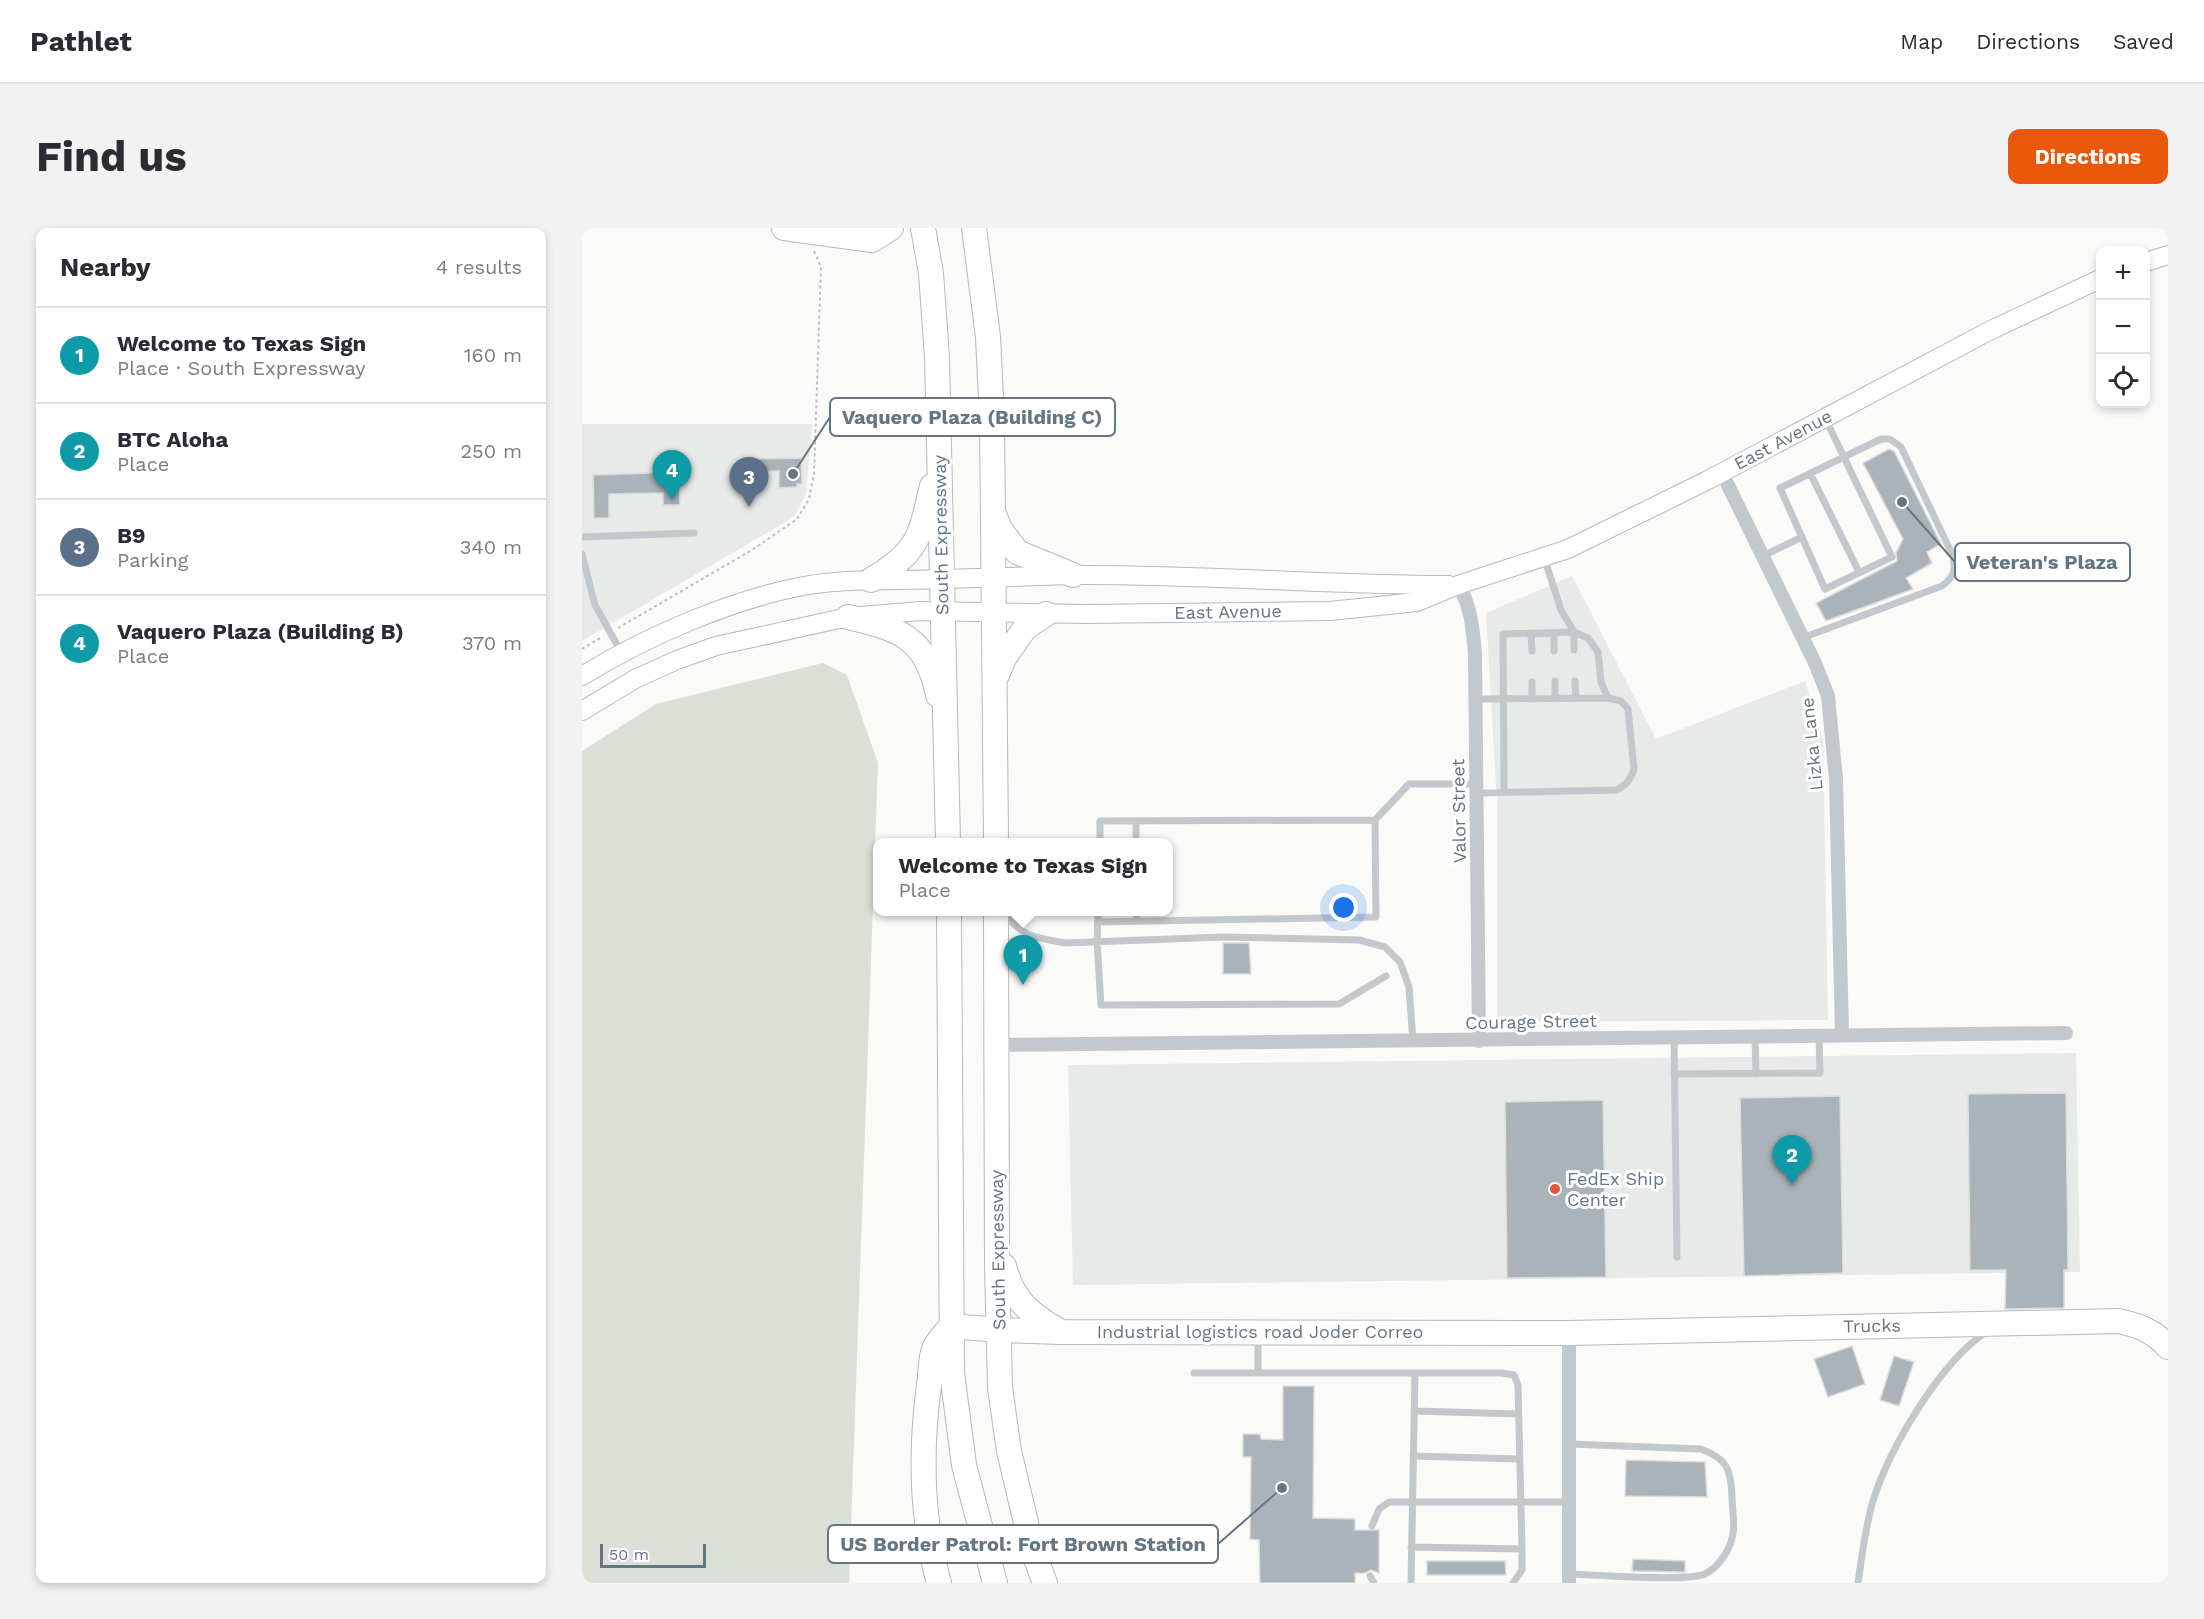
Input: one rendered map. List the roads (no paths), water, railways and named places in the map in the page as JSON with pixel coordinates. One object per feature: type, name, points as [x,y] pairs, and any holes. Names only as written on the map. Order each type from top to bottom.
[{"type":"highway","points":[[796,230],[872,240],[891,228]]},
{"type":"highway","name":"South Expressway","points":[[923,228],[931,273],[937,357],[948,838]]},
{"type":"highway","points":[[974,228],[988,337],[992,418],[996,838]]},
{"type":"highway","points":[[871,580],[892,568],[909,552],[920,534],[939,455]]},
{"type":"highway","points":[[992,509],[1000,529],[1017,552],[1073,575]]},
{"type":"highway","points":[[995,680],[1004,658],[1025,628],[1047,614]]},
{"type":"highway","points":[[848,617],[882,625],[903,634],[916,645],[929,667],[936,687],[946,739]]},
{"type":"highway","points":[[948,916],[952,1373],[964,1465],[995,1583]]},
{"type":"highway","name":"South Expressway","points":[[996,916],[1000,1388],[1009,1451],[1032,1548],[1043,1582]]},
{"type":"highway","points":[[997,1237],[1007,1278],[1020,1302],[1040,1320],[1061,1332]]},
{"type":"highway","name":"Trucks","points":[[1569,1333],[2118,1321],[2138,1325],[2152,1333],[2168,1347]]},
{"type":"highway","points":[[939,1583],[924,1511],[923,1460],[926,1407],[934,1348],[951,1326]]},
{"type":"highway","name":"Industrial logistics road Joder Correo","points":[[951,1326],[1061,1332],[1569,1333]]},
{"type":"street","points":[[2150,260],[2168,255]]},
{"type":"street","name":"East Avenue","points":[[582,711],[635,679],[716,646],[848,617],[943,611],[1047,614],[1330,611],[1417,602],[1458,585],[1568,549],[1722,473],[1989,331],[2096,281]]},
{"type":"street","name":"Lizka Lane","points":[[1722,473],[1828,696],[1836,779],[1842,1035]]},
{"type":"street","name":"East Avenue","points":[[582,676],[621,652],[747,601],[809,585],[894,579],[1073,575],[1458,585]]},
{"type":"street","name":"Valor Street","points":[[1458,585],[1462,591],[1473,631],[1479,1041]]},
{"type":"street","name":"Courage Street","points":[[997,1045],[2066,1034]]},
{"type":"street","points":[[1569,1333],[1569,1579]]},
{"type":"lane","points":[[1802,638],[1942,586],[1952,579],[1956,568],[1953,556],[1901,447],[1890,440],[1881,439],[1843,457],[1810,473],[1780,488],[1825,589],[1892,557],[1843,457],[1825,418]]},
{"type":"lane","points":[[1810,473],[1859,572]]},
{"type":"lane","points":[[582,537],[694,533]]},
{"type":"lane","points":[[1763,556],[1802,537]]},
{"type":"lane","points":[[582,555],[595,605],[621,652]]},
{"type":"lane","points":[[1544,557],[1561,610],[1574,632],[1574,650]]},
{"type":"lane","points":[[1504,792],[1503,633],[1574,632],[1588,638],[1598,652],[1601,682],[1608,698]]},
{"type":"lane","points":[[1531,633],[1532,651]]},
{"type":"lane","points":[[1554,633],[1554,651]]},
{"type":"lane","points":[[1555,681],[1556,699]]},
{"type":"lane","points":[[1575,681],[1576,698]]},
{"type":"lane","points":[[1532,682],[1532,699]]},
{"type":"lane","points":[[1098,922],[1376,917],[1375,820],[1409,784],[1504,792],[1617,790],[1631,777],[1634,769],[1628,710],[1621,701],[1608,698],[1475,699]]},
{"type":"lane","points":[[1100,838],[1100,821],[1375,820]]},
{"type":"lane","points":[[1136,821],[1136,838]]},
{"type":"lane","points":[[1007,916],[1020,931],[1041,939],[1065,943],[1249,937],[1359,940],[1385,947],[1400,962],[1409,987],[1413,1041]]},
{"type":"lane","points":[[1098,916],[1097,942],[1101,1005],[1339,1004],[1386,976]]},
{"type":"lane","points":[[1136,921],[1137,916]]},
{"type":"lane","points":[[1755,1036],[1756,1074]]},
{"type":"lane","points":[[1674,1074],[1820,1073],[1820,1036]]},
{"type":"lane","points":[[1674,1038],[1677,1257]]},
{"type":"lane","points":[[1858,1583],[1864,1539],[1873,1503],[1896,1447],[1914,1415],[1955,1361],[1977,1338],[2000,1324]]},
{"type":"lane","points":[[1258,1332],[1258,1372]]},
{"type":"lane","points":[[1194,1372],[1502,1372],[1514,1375],[1518,1385],[1522,1549],[1521,1570],[1513,1583]]},
{"type":"lane","points":[[1411,1583],[1415,1373]]},
{"type":"lane","points":[[1414,1411],[1518,1414]]},
{"type":"lane","points":[[1569,1444],[1701,1449],[1713,1454],[1725,1464],[1731,1476],[1733,1536],[1728,1550],[1718,1564],[1705,1575],[1569,1579]]},
{"type":"lane","points":[[1413,1456],[1519,1459]]},
{"type":"lane","points":[[1372,1526],[1379,1509],[1389,1502],[1569,1502]]},
{"type":"lane","points":[[1412,1547],[1522,1549]]},
{"type":"lane","points":[[1370,1576],[1374,1583]]},
{"type":"place","name":"Vaquero Plaza (Building C)","points":[[793,474]]},
{"type":"place","name":"Vaquero Plaza (Building B)","points":[[672,500]]},
{"type":"place","name":"Veteran's Plaza","points":[[1902,502]]},
{"type":"place","name":"B9","points":[[749,507]]},
{"type":"place","name":"Welcome to Texas Sign","points":[[1023,985]]},
{"type":"place","name":"BTC Aloha","points":[[1792,1185]]},
{"type":"place","name":"FedEx Ship Center","points":[[1555,1189]]},
{"type":"place","name":"US Border Patrol: Fort Brown Station","points":[[1282,1488]]}]
